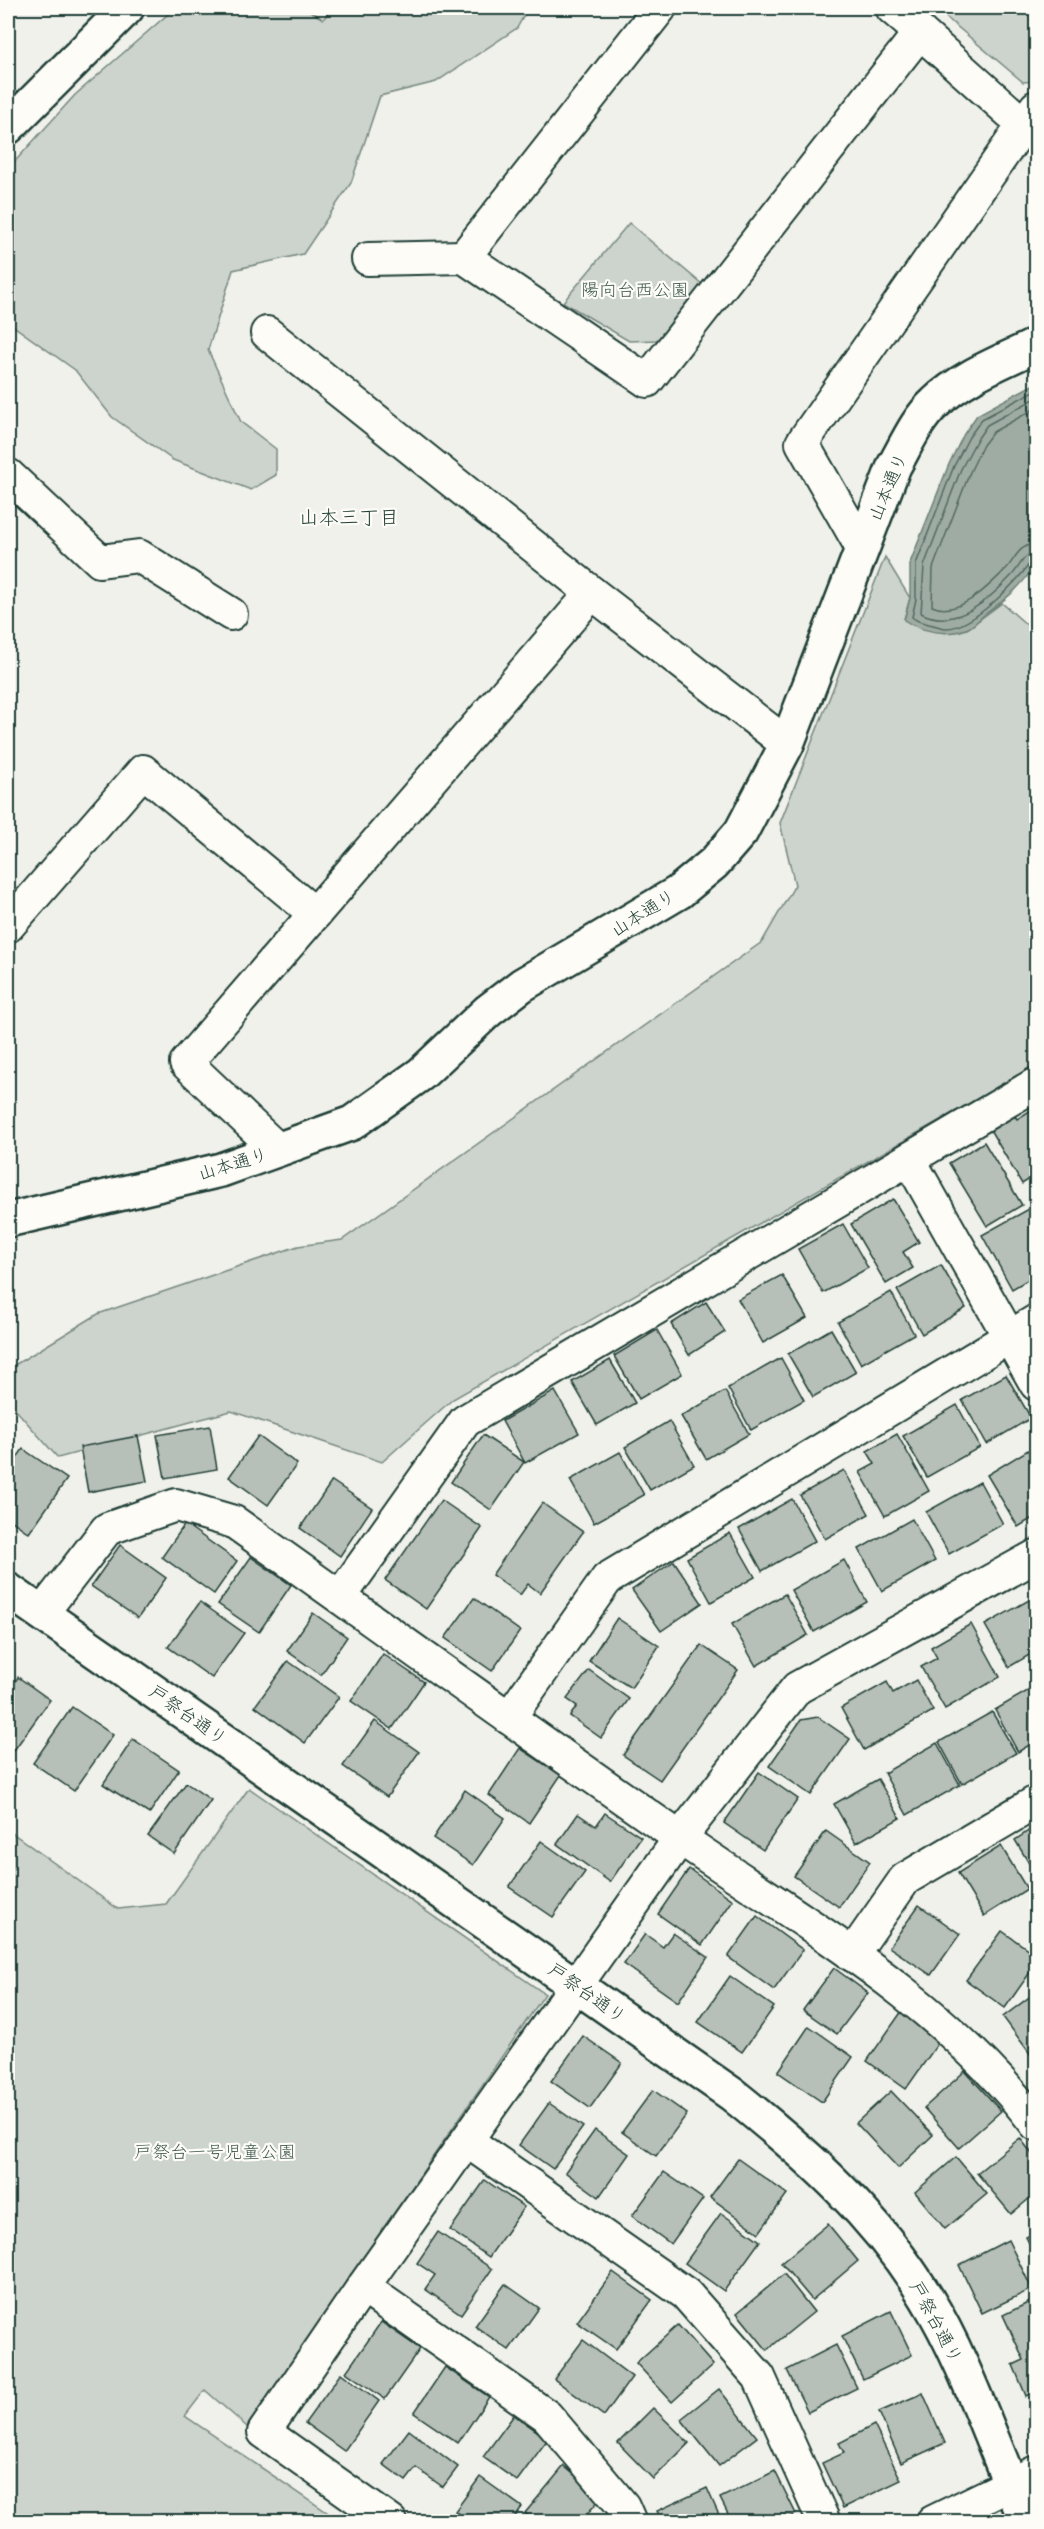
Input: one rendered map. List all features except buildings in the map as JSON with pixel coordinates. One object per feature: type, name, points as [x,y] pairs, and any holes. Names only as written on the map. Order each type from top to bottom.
[{"type":"street","points":[[8,127],[127,8]]},
{"type":"street","points":[[464,257],[660,8]]},
{"type":"street","points":[[862,548],[802,443],[1030,116],[892,8]]},
{"type":"street","points":[[368,259],[464,257],[647,381],[920,32]]},
{"type":"street","points":[[267,333],[592,594],[787,744]]},
{"type":"street","name":"山本通り","points":[[8,1220],[221,1170],[352,1123],[421,1074],[488,1011],[522,985],[679,892],[714,863],[741,832],[787,744],[894,466],[912,433],[933,404],[958,384],[1036,345]]},
{"type":"street","points":[[8,475],[100,561],[139,556],[231,614]]},
{"type":"street","points":[[278,1150],[186,1063],[592,594]]},
{"type":"street","points":[[8,926],[143,771],[315,914]]},
{"type":"street","points":[[340,1597],[465,1421],[1036,1084]]},
{"type":"street","points":[[909,1159],[1036,1384]]},
{"type":"street","points":[[509,1718],[607,1580],[1036,1321]]},
{"type":"street","points":[[42,1613],[107,1529],[176,1505],[234,1522],[680,1838],[852,1955],[939,2019],[1016,2097],[1036,2124]]},
{"type":"street","points":[[391,2522],[264,2432],[363,2287],[680,1838],[797,1688],[1036,1556]]},
{"type":"street","name":"戸祭台通り","points":[[8,1590],[733,2095],[806,2155],[843,2190],[900,2258],[927,2298],[1023,2478],[1026,2522]]},
{"type":"street","points":[[852,1955],[905,1879],[1036,1802]]},
{"type":"street","points":[[466,2141],[686,2294],[759,2377],[824,2522]]},
{"type":"street","points":[[363,2287],[547,2416],[623,2506],[630,2522]]},
{"type":"street","points":[[933,2522],[1023,2478]]},
{"type":"green space","points":[[175,8],[305,8],[323,19],[333,8],[528,8],[517,28],[436,82],[380,96],[351,183],[303,254],[233,270],[208,350],[241,422],[276,449],[276,475],[251,490],[173,460],[112,417],[75,370],[8,322],[8,169],[75,95]]},
{"type":"green space","points":[[935,8],[1036,8],[1036,81],[1023,82]]},
{"type":"green space","name":"陽向台西公園","points":[[629,223],[703,285],[658,340],[629,341],[563,302]]},
{"type":"green space","points":[[885,557],[910,598],[904,619],[967,629],[1002,603],[1036,633],[1036,1065],[453,1399],[382,1462],[231,1411],[58,1458],[8,1401],[8,1369],[98,1314],[298,1246],[342,1240],[762,942],[795,885],[780,823]]},
{"type":"green space","name":"戸祭台一号児童公園","points":[[249,1788],[545,1994],[247,2427],[205,2390],[185,2416],[340,2521],[8,2521],[8,1830],[118,1909],[166,1904]]},
{"type":"water","points":[[1036,383],[1036,563],[1013,592],[969,628],[942,633],[910,624],[904,620],[910,598],[910,563],[949,464],[964,434],[977,415]]},
{"type":"district","name":"山本三丁目","points":[[349,517]]}]
